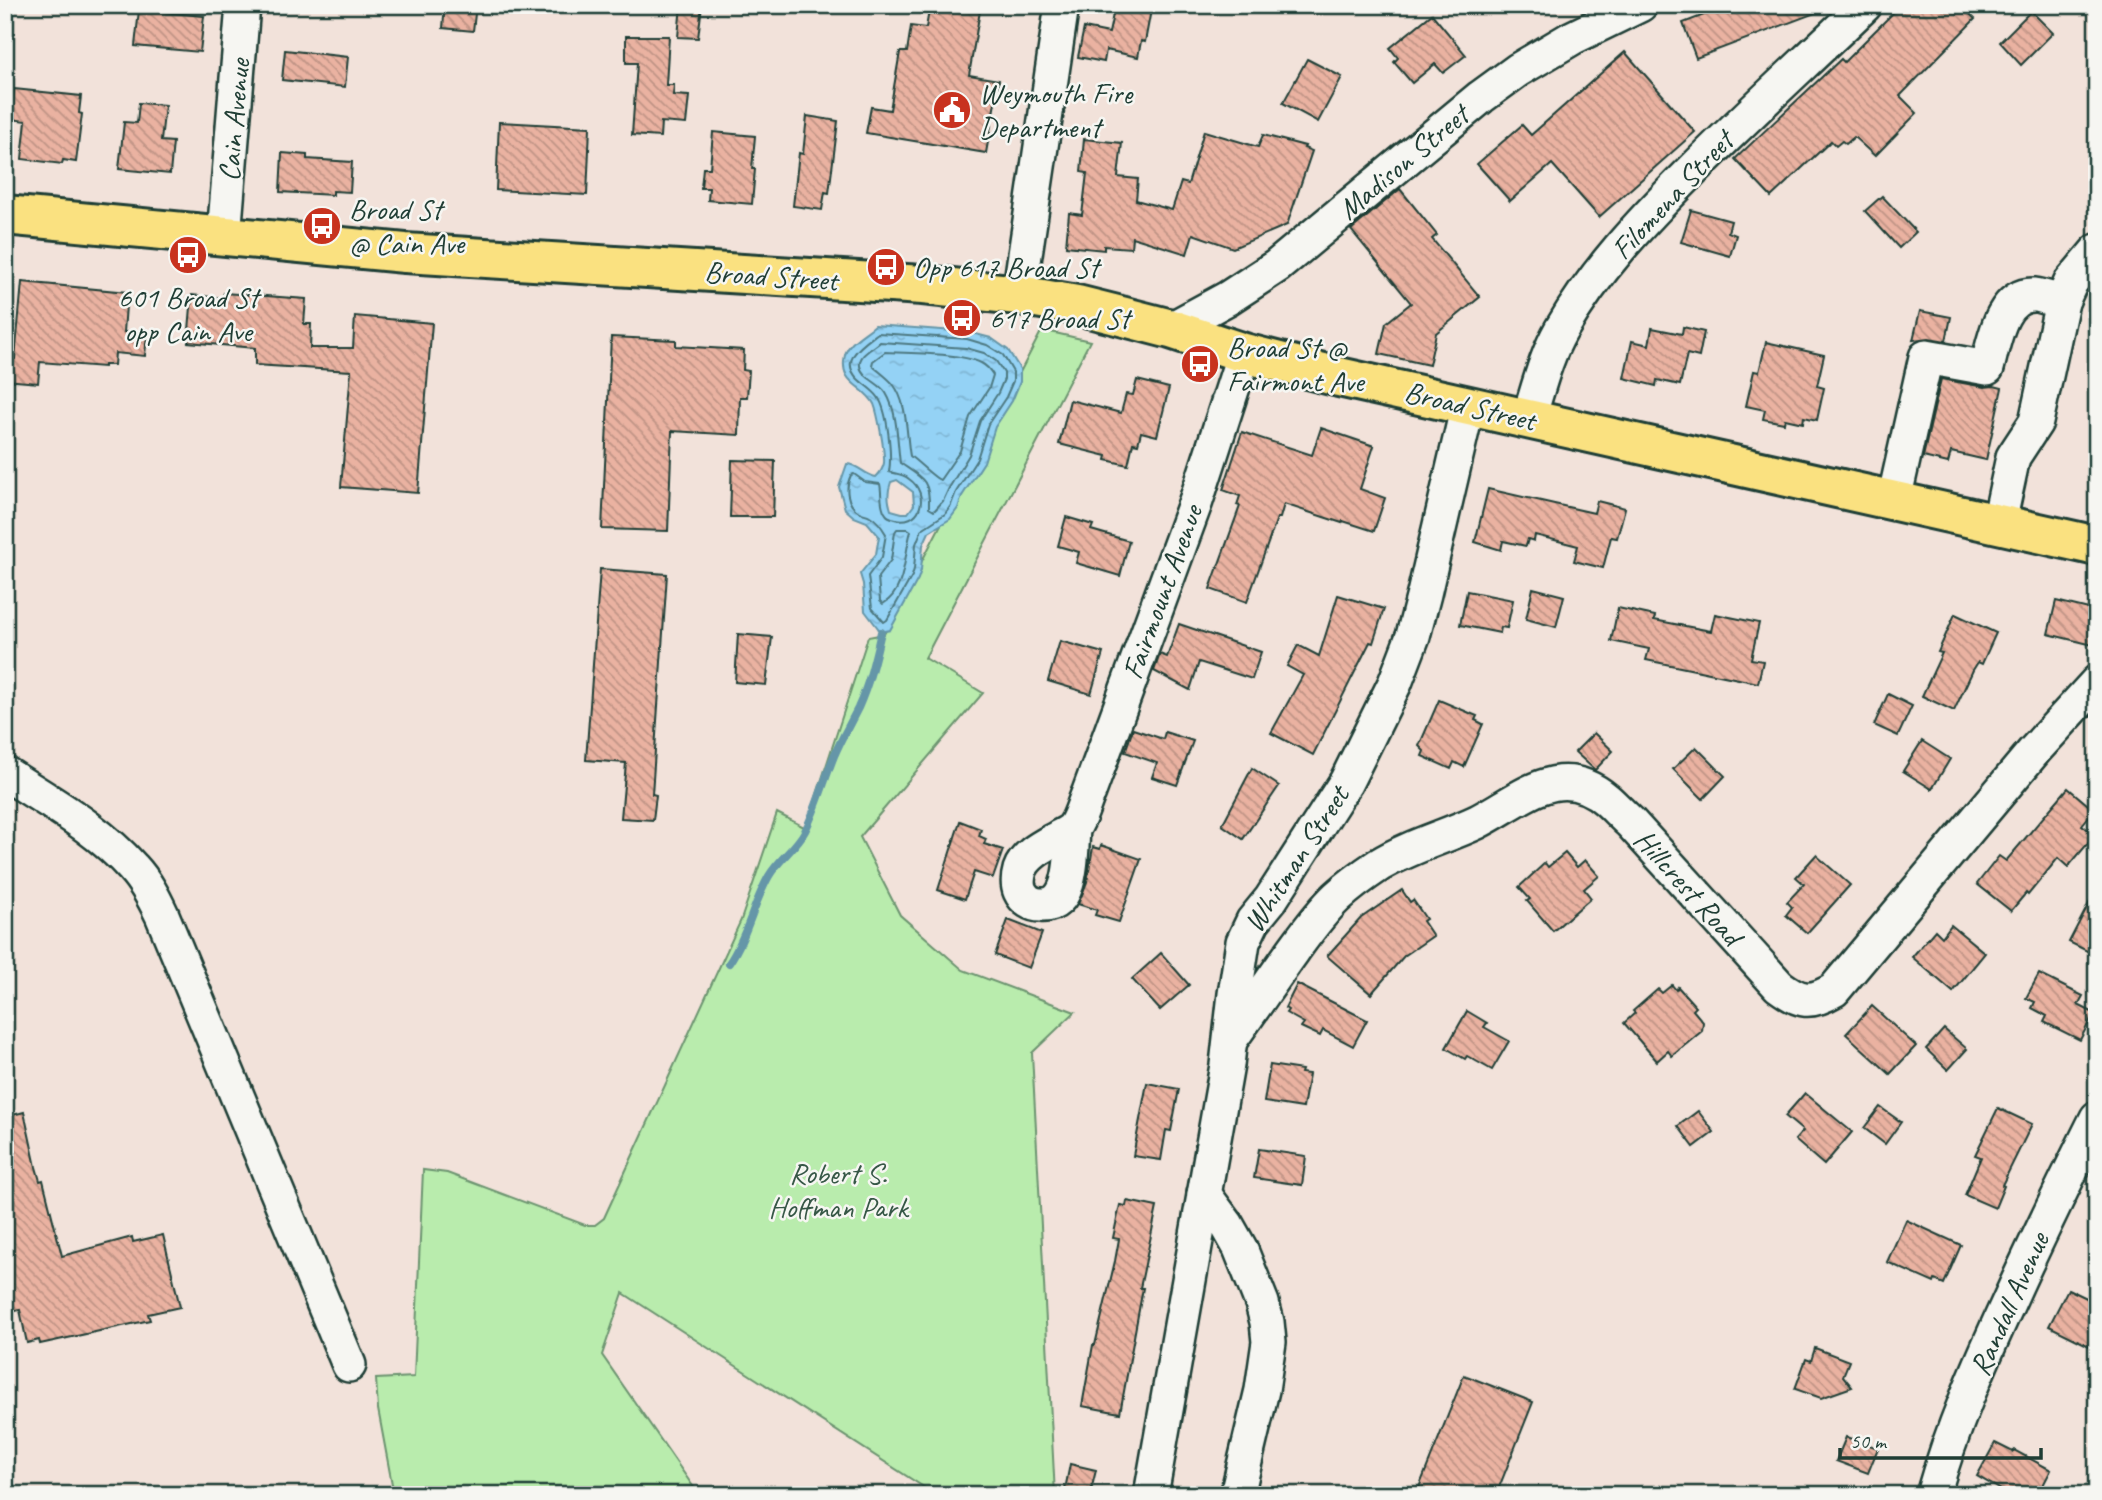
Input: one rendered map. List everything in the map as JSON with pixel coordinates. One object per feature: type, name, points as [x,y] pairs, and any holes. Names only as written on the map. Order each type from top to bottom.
[{"type":"main road","name":"Broad Street","points":[[5,215],[405,253],[923,285],[1018,295],[1077,305],[1171,329],[1339,377],[2097,546]]},
{"type":"street","name":"Cain Avenue","points":[[225,236],[243,5]]},
{"type":"street","points":[[1018,295],[1062,5]]},
{"type":"street","name":"Madison Street","points":[[1171,329],[1228,298],[1277,266],[1518,70],[1577,36],[1640,5]]},
{"type":"street","name":"Filomena Street","points":[[1528,420],[1560,331],[1608,262],[1641,222],[1719,144],[1866,5]]},
{"type":"street","points":[[1999,523],[2013,457],[2036,422],[2062,302],[2071,282],[2097,251]]},
{"type":"street","points":[[1894,500],[1926,357],[1987,368],[1998,327],[2008,307],[2021,297],[2034,295],[2062,302]]},
{"type":"street","name":"Fairmount Avenue","points":[[1073,829],[1196,501],[1244,352]]},
{"type":"street","name":"Whitman Street","points":[[1152,1495],[1231,1039],[1243,942],[1253,921],[1271,899],[1346,782],[1399,671],[1413,636],[1424,594],[1468,405]]},
{"type":"street","name":"Hillcrest Road","points":[[1231,1039],[1312,925],[1334,899],[1354,883],[1405,850],[1456,832],[1535,789],[1560,782],[1575,783],[1606,799],[1779,986],[1798,998],[1819,999],[1834,990],[2035,750],[2097,682]]},
{"type":"street","points":[[5,773],[114,848],[151,892],[349,1364]]},
{"type":"street","name":"Randall Avenue","points":[[1933,1495],[1948,1447],[1985,1355],[2048,1216],[2097,1118]]},
{"type":"street","points":[[1205,1194],[1240,1248],[1267,1322],[1269,1342],[1262,1390],[1237,1495]]},
{"type":"green space","name":"Robert S. Hoffman Park","points":[[1042,330],[1090,341],[925,658],[983,693],[860,837],[900,915],[963,970],[1075,1012],[1032,1053],[1055,1495],[936,1495],[623,1293],[602,1355],[699,1495],[394,1495],[378,1409],[376,1379],[414,1377],[423,1170],[447,1173],[585,1225],[595,1225],[604,1218],[741,920],[777,813],[806,828],[868,637],[884,634]]},
{"type":"water","points":[[875,325],[968,332],[991,338],[1008,350],[1020,369],[1020,382],[1012,401],[995,427],[984,462],[950,519],[929,532],[923,545],[918,579],[890,630],[881,632],[865,611],[860,574],[876,554],[879,536],[867,522],[854,517],[845,509],[839,487],[847,464],[876,477],[884,463],[874,404],[848,378],[844,365],[850,346]],"holes":[[[897,480],[913,492],[914,505],[908,513],[891,510],[888,496],[891,482]]]},
{"type":"building","points":[[445,5],[476,5],[473,31],[443,28]]},
{"type":"building","points":[[681,5],[702,5],[698,38],[678,37]]},
{"type":"building","points":[[930,5],[981,5],[969,75],[999,80],[986,153],[866,133],[871,107],[890,110],[900,52],[907,52],[911,26],[926,28]]},
{"type":"building","points":[[1115,5],[1151,10],[1145,42],[1141,41],[1138,57],[1106,50],[1104,62],[1078,57],[1084,28],[1109,33]]},
{"type":"building","points":[[1730,5],[1831,7],[1696,58],[1683,23]]},
{"type":"building","points":[[1901,5],[1960,5],[1975,19],[1900,96],[1917,113],[1875,156],[1854,137],[1846,144],[1842,141],[1836,146],[1831,141],[1771,197],[1735,159],[1841,59],[1844,62]]},
{"type":"building","points":[[139,10],[204,16],[200,52],[135,46]]},
{"type":"building","points":[[2031,11],[2053,33],[2021,65],[2000,42]]},
{"type":"building","points":[[1432,14],[1466,55],[1443,73],[1435,64],[1412,83],[1394,62],[1398,58],[1390,48]]},
{"type":"building","points":[[626,36],[669,36],[666,85],[674,85],[673,95],[689,96],[686,124],[661,122],[660,137],[632,135],[637,63],[626,63]]},
{"type":"building","points":[[285,50],[348,57],[345,87],[282,80]]},
{"type":"building","points":[[1625,52],[1695,132],[1599,217],[1552,164],[1510,201],[1477,164],[1522,125],[1531,135]]},
{"type":"building","points":[[1307,59],[1342,77],[1318,122],[1283,103]]},
{"type":"building","points":[[14,89],[81,96],[79,113],[82,114],[76,162],[63,160],[62,164],[22,159],[26,121],[11,119]]},
{"type":"building","points":[[139,103],[165,105],[161,141],[173,142],[170,174],[119,169],[124,122],[137,123]]},
{"type":"building","points":[[807,116],[838,121],[829,193],[825,192],[822,210],[793,206],[799,153],[803,154]]},
{"type":"building","points":[[499,122],[590,127],[587,195],[496,190]]},
{"type":"building","points":[[1204,131],[1258,147],[1263,135],[1305,146],[1304,148],[1312,151],[1287,225],[1233,248],[1193,234],[1187,254],[1132,237],[1131,248],[1104,246],[1104,250],[1066,246],[1069,213],[1082,215],[1087,173],[1081,172],[1084,139],[1122,143],[1118,177],[1138,179],[1136,200],[1172,210],[1181,182],[1188,184]]},
{"type":"building","points":[[713,132],[755,136],[752,204],[708,200],[709,188],[701,188],[703,168],[710,168]]},
{"type":"building","points":[[282,153],[307,155],[307,159],[352,162],[350,192],[333,191],[333,195],[280,192]]},
{"type":"building","points":[[1400,189],[1437,235],[1432,239],[1480,297],[1436,333],[1429,365],[1379,354],[1386,323],[1411,303],[1351,230]]},
{"type":"building","points":[[1882,196],[1916,232],[1899,248],[1865,211]]},
{"type":"building","points":[[1691,210],[1731,221],[1728,232],[1736,235],[1730,256],[1681,242]]},
{"type":"building","points":[[22,282],[127,292],[124,332],[147,334],[145,356],[115,353],[114,365],[104,367],[40,362],[38,383],[5,380],[5,358],[15,359]]},
{"type":"building","points":[[224,293],[306,299],[304,324],[311,324],[310,348],[353,348],[355,316],[432,323],[418,493],[341,487],[351,371],[255,365],[255,348],[188,342],[192,295],[223,298]]},
{"type":"building","points":[[1920,311],[1951,317],[1946,341],[1929,338],[1913,340]]},
{"type":"building","points":[[1683,327],[1704,332],[1699,357],[1687,354],[1680,385],[1657,380],[1656,386],[1624,378],[1632,341],[1649,345],[1652,328],[1682,334]]},
{"type":"building","points":[[611,337],[676,340],[676,346],[744,350],[743,370],[749,371],[747,397],[740,397],[739,435],[672,431],[668,531],[602,529]]},
{"type":"building","points":[[1766,342],[1824,355],[1817,386],[1824,388],[1817,420],[1804,417],[1803,423],[1785,419],[1784,423],[1763,419],[1765,410],[1746,406],[1754,371],[1759,372]]},
{"type":"building","points":[[1941,379],[2002,388],[1986,460],[1951,452],[1948,463],[1923,457]]},
{"type":"building","points":[[1137,380],[1169,388],[1157,436],[1141,432],[1138,444],[1133,443],[1128,465],[1106,460],[1107,456],[1059,444],[1070,400],[1121,413],[1126,394],[1133,395]]},
{"type":"building","points":[[1321,428],[1374,446],[1360,489],[1385,498],[1374,531],[1284,504],[1247,602],[1210,589],[1240,506],[1237,505],[1240,496],[1223,490],[1242,432],[1312,455]]},
{"type":"building","points":[[732,460],[775,461],[773,517],[730,517]]},
{"type":"building","points":[[1488,489],[1594,513],[1597,501],[1625,508],[1617,538],[1611,537],[1603,568],[1574,561],[1578,546],[1535,535],[1534,541],[1528,539],[1526,546],[1503,541],[1501,550],[1475,542]]},
{"type":"building","points":[[1066,517],[1093,525],[1091,530],[1129,541],[1120,576],[1076,563],[1079,552],[1058,546]]},
{"type":"building","points":[[600,569],[667,574],[652,794],[656,795],[653,820],[621,818],[626,763],[586,760]]},
{"type":"building","points":[[1533,588],[1564,596],[1556,627],[1526,619]]},
{"type":"building","points":[[1467,591],[1513,600],[1507,628],[1501,627],[1500,633],[1460,625]]},
{"type":"building","points":[[1338,595],[1384,609],[1373,643],[1370,642],[1313,755],[1271,733],[1303,675],[1287,666],[1298,645],[1319,656]]},
{"type":"building","points":[[2056,601],[2097,611],[2097,646],[2048,634]]},
{"type":"building","points":[[1618,608],[1655,616],[1654,620],[1711,631],[1715,614],[1759,623],[1751,659],[1763,661],[1758,683],[1646,660],[1649,649],[1611,641]]},
{"type":"building","points":[[1955,614],[1996,633],[1982,664],[1978,662],[1973,670],[1954,711],[1922,696],[1942,653],[1938,652]]},
{"type":"building","points":[[1179,624],[1261,652],[1252,679],[1199,662],[1190,690],[1154,671],[1160,654],[1167,657]]},
{"type":"building","points":[[738,634],[772,637],[766,685],[735,682]]},
{"type":"building","points":[[1060,641],[1103,653],[1091,694],[1048,681]]},
{"type":"building","points":[[1888,694],[1912,706],[1898,736],[1874,725]]},
{"type":"building","points":[[1439,700],[1477,716],[1475,720],[1483,724],[1464,767],[1454,762],[1451,769],[1422,756],[1424,751],[1419,746]]},
{"type":"building","points":[[1133,729],[1163,739],[1165,732],[1193,741],[1177,785],[1152,777],[1157,763],[1125,752]]},
{"type":"building","points":[[1594,733],[1613,751],[1595,770],[1575,752]]},
{"type":"building","points":[[1922,741],[1950,759],[1932,789],[1903,771]]},
{"type":"building","points":[[1696,747],[1725,776],[1703,799],[1673,769]]},
{"type":"building","points":[[1252,768],[1279,786],[1243,839],[1222,825]]},
{"type":"building","points":[[2068,788],[2094,810],[2082,825],[2095,835],[2068,867],[2058,858],[2028,895],[2026,893],[2011,911],[1977,884],[1999,856],[2006,861]]},
{"type":"building","points":[[960,821],[981,829],[979,836],[986,839],[984,844],[1003,850],[993,878],[974,872],[965,899],[938,890]]},
{"type":"building","points":[[1101,845],[1141,859],[1119,922],[1095,915],[1097,910],[1078,904],[1087,882],[1093,847],[1100,849]]},
{"type":"building","points":[[1565,853],[1577,867],[1585,860],[1599,876],[1584,889],[1591,898],[1553,931],[1527,901],[1530,899],[1519,887],[1545,863],[1548,867]]},
{"type":"building","points":[[1816,855],[1850,885],[1807,933],[1786,915],[1792,907],[1787,902],[1804,884],[1796,877]]},
{"type":"building","points":[[2097,888],[2097,956],[2069,942]]},
{"type":"building","points":[[1402,890],[1426,919],[1423,921],[1433,936],[1404,956],[1371,994],[1327,956],[1361,918]]},
{"type":"building","points":[[1008,920],[1042,933],[1029,968],[995,955]]},
{"type":"building","points":[[1951,925],[1985,953],[1953,992],[1912,957],[1935,930],[1942,937]]},
{"type":"building","points":[[1161,953],[1189,985],[1160,1010],[1132,979]]},
{"type":"building","points":[[2039,974],[2083,996],[2078,1005],[2094,1013],[2080,1040],[2044,1022],[2047,1016],[2032,1008],[2035,1002],[2026,998]]},
{"type":"building","points":[[1297,984],[1367,1020],[1353,1046],[1323,1030],[1320,1036],[1301,1027],[1304,1023],[1286,1013],[1288,1010],[1285,1008]]},
{"type":"building","points":[[1672,985],[1676,990],[1678,987],[1696,1007],[1693,1010],[1703,1022],[1702,1031],[1672,1056],[1668,1051],[1657,1061],[1624,1023],[1635,1013],[1633,1011],[1658,989],[1662,993]]},
{"type":"building","points":[[1872,1006],[1916,1046],[1890,1074],[1846,1034]]},
{"type":"building","points":[[1467,1011],[1487,1023],[1484,1027],[1509,1041],[1492,1070],[1446,1048]]},
{"type":"building","points":[[1944,1029],[1967,1049],[1948,1070],[1926,1049]]},
{"type":"building","points":[[1270,1065],[1302,1070],[1301,1073],[1309,1074],[1303,1108],[1264,1102]]},
{"type":"building","points":[[1147,1083],[1179,1089],[1171,1131],[1166,1130],[1161,1160],[1133,1156]]},
{"type":"building","points":[[1805,1093],[1852,1132],[1824,1165],[1795,1140],[1803,1131],[1785,1116]]},
{"type":"building","points":[[1880,1107],[1901,1122],[1885,1144],[1864,1128]]},
{"type":"building","points":[[1998,1108],[2032,1124],[2002,1185],[2004,1186],[1995,1208],[1965,1195],[1981,1157],[1975,1155]]},
{"type":"building","points":[[1698,1111],[1714,1132],[1694,1147],[1678,1126]]},
{"type":"building","points":[[24,1112],[36,1167],[40,1181],[43,1180],[62,1256],[132,1237],[133,1242],[163,1235],[180,1307],[148,1314],[150,1320],[40,1344],[39,1340],[27,1343],[20,1310],[5,1313],[5,1117]]},
{"type":"building","points":[[1259,1149],[1306,1156],[1302,1185],[1254,1178]]},
{"type":"building","points":[[1127,1201],[1157,1207],[1140,1288],[1143,1288],[1120,1413],[1082,1406],[1093,1345],[1115,1261],[1119,1239],[1113,1238],[1120,1205],[1126,1206]]},
{"type":"building","points":[[1906,1220],[1961,1245],[1944,1284],[1935,1280],[1934,1283],[1887,1262]]},
{"type":"building","points":[[2068,1289],[2097,1303],[2097,1335],[2091,1347],[2049,1326]]},
{"type":"building","points":[[1815,1348],[1849,1361],[1843,1376],[1852,1387],[1821,1398],[1795,1389],[1806,1359],[1811,1361]]},
{"type":"building","points":[[1464,1375],[1533,1402],[1496,1495],[1416,1495]]},
{"type":"building","points":[[1846,1437],[1878,1448],[1868,1473],[1836,1461]]},
{"type":"building","points":[[1995,1443],[2051,1470],[2038,1495],[2010,1495],[1977,1476]]},
{"type":"building","points":[[1070,1464],[1096,1470],[1090,1495],[1064,1495]]},
{"type":"waterway","points":[[729,963],[741,942],[769,876],[801,837],[809,822],[834,756],[862,699],[881,632]]},
{"type":"place","name":"Weymouth Fire Department","points":[[952,110]]},
{"type":"place","name":"Broad St @ Cain Ave","points":[[322,226]]},
{"type":"place","name":"601 Broad St opp Cain Ave","points":[[188,255]]},
{"type":"place","name":"Opp 617 Broad St","points":[[886,267]]},
{"type":"place","name":"617 Broad St","points":[[962,318]]},
{"type":"place","name":"Broad St @ Fairmont Ave","points":[[1200,364]]}]
